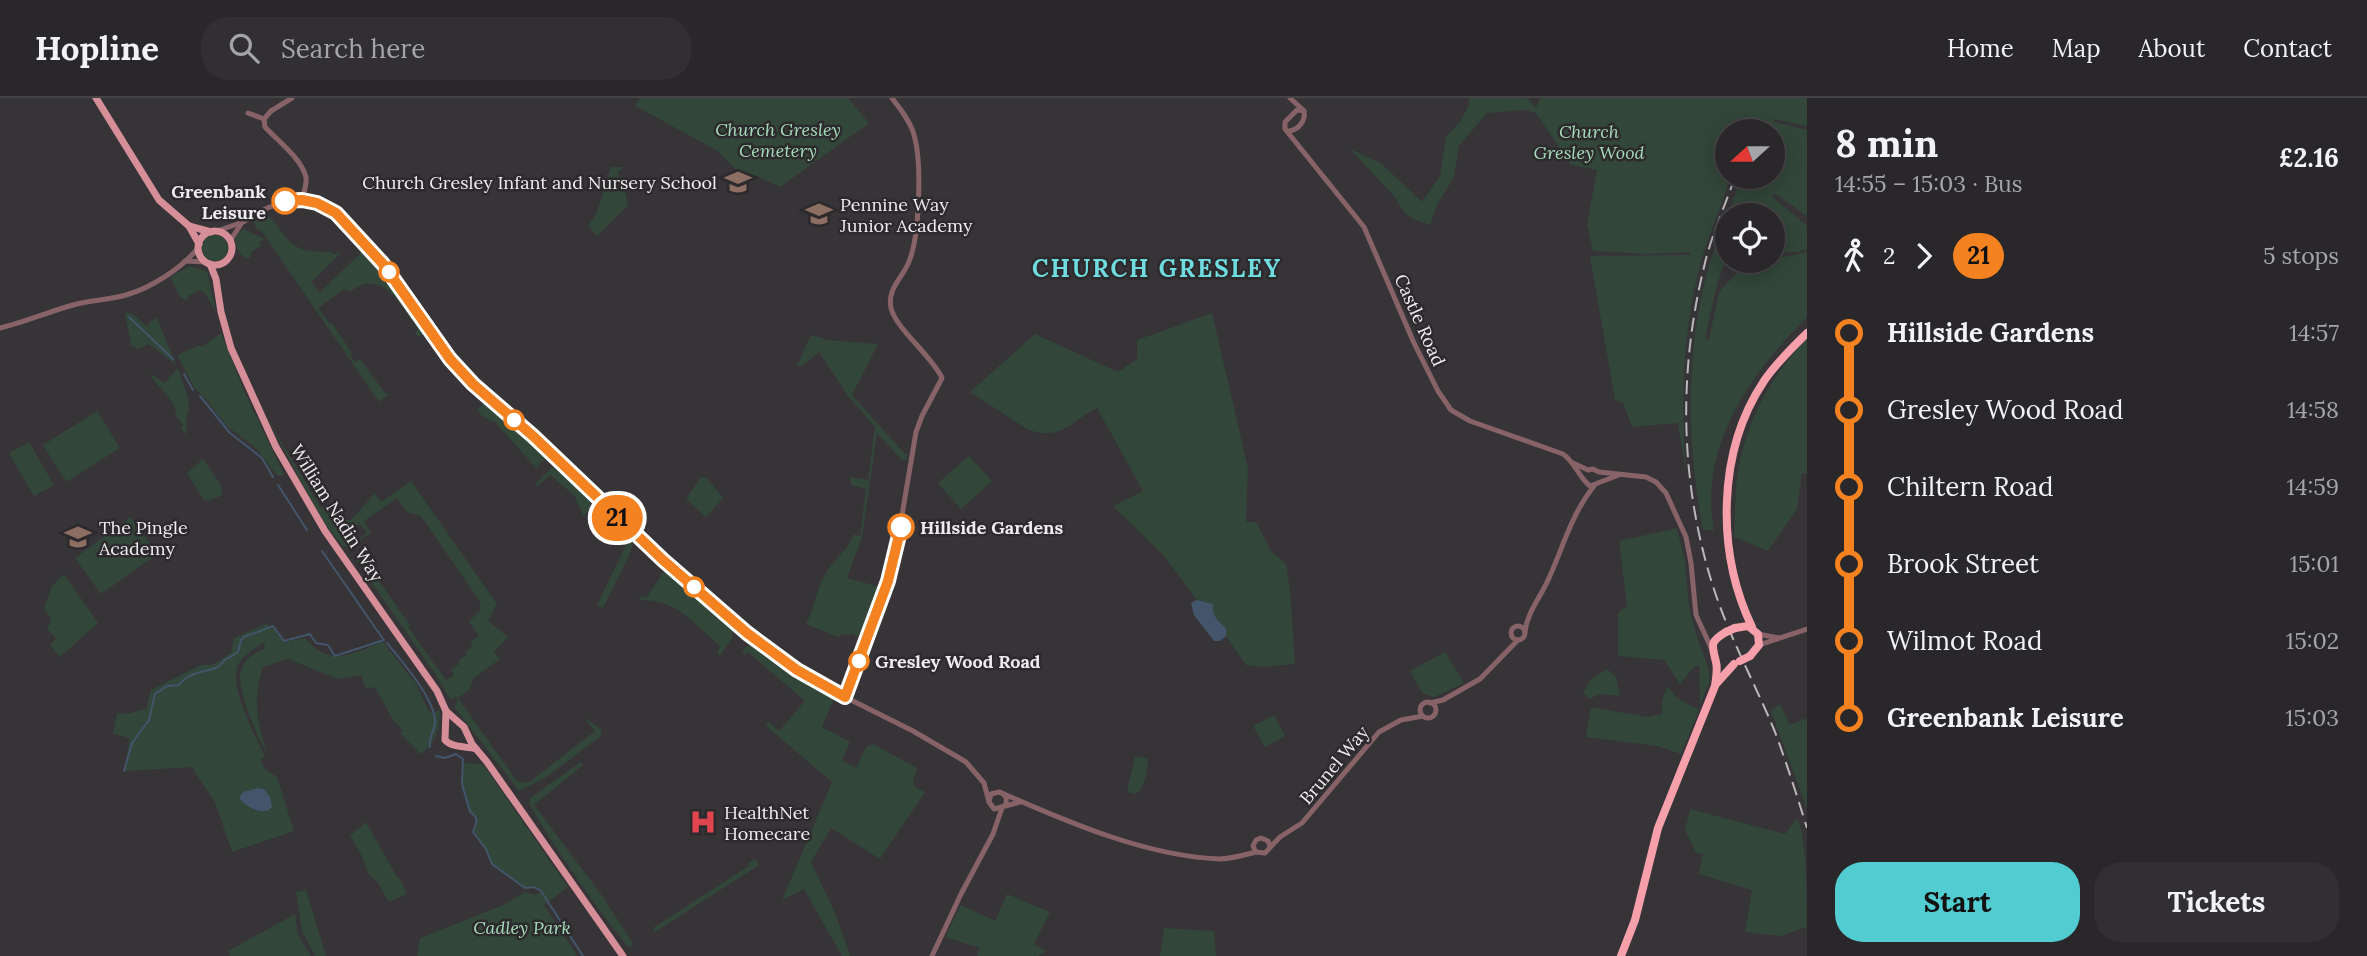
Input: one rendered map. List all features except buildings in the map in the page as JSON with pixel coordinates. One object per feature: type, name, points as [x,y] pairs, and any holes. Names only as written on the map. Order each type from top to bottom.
[{"type":"highway","points":[[1715,686],[1737,662],[1750,656],[1759,645],[1742,603],[1731,556],[1726,511],[1734,452],[1762,383],[1807,333]]},
{"type":"highway","points":[[1735,628],[1742,603]]},
{"type":"highway","points":[[1620,956],[1635,920],[1658,828],[1715,686],[1715,641],[1735,628],[1744,626],[1755,631]]},
{"type":"highway","points":[[1714,655],[1721,662],[1737,662]]},
{"type":"main road","points":[[96,98],[159,200],[189,226],[201,256],[208,263],[224,262]]},
{"type":"main road","points":[[189,226],[225,235],[230,241],[232,253],[216,279]]},
{"type":"main road","points":[[199,246],[204,236],[214,232]]},
{"type":"main road","name":"William Nadin Way","points":[[208,263],[216,279],[220,312],[231,348],[281,456],[325,531],[424,671],[446,710],[457,723]]},
{"type":"main road","points":[[446,710],[443,738],[446,743],[477,749]]},
{"type":"main road","points":[[445,729],[449,724],[457,723],[464,727],[624,956]]},
{"type":"main road","points":[[458,746],[465,739],[466,733]]},
{"type":"street","points":[[292,98],[271,111],[264,119],[265,127],[305,174],[302,200]]},
{"type":"street","points":[[845,697],[893,561],[916,432],[942,378],[897,320],[891,305],[893,290],[908,263],[916,232],[917,157],[912,129],[892,98]]},
{"type":"street","points":[[1293,100],[1304,111],[1305,115],[1301,124],[1289,131],[1284,125],[1294,112],[1304,111]]},
{"type":"street","points":[[1293,100],[1294,112]]},
{"type":"street","points":[[248,113],[264,119]]},
{"type":"street","name":"Castle Road","points":[[1289,131],[1364,227],[1414,343],[1438,391],[1451,410],[1470,421],[1553,449],[1588,470]]},
{"type":"street","points":[[214,232],[243,222],[273,205],[302,200],[324,205],[343,220],[383,264],[458,369],[533,436],[655,553],[784,662],[845,697],[948,749],[971,766],[984,783],[997,792],[1091,830],[1156,848],[1220,859],[1256,852],[1265,853],[1270,846],[1264,838]]},
{"type":"street","points":[[230,241],[234,231],[243,222]]},
{"type":"street","points":[[0,328],[77,304],[127,295],[149,285],[185,261],[199,246]]},
{"type":"street","points":[[185,261],[208,263]]},
{"type":"street","name":"Castle Road","points":[[1573,463],[1585,481]]},
{"type":"street","points":[[1443,700],[1430,718],[1423,716],[1420,709],[1424,704],[1443,700],[1480,679],[1507,649],[1523,638],[1533,608],[1548,582],[1583,499],[1588,470],[1595,469],[1619,475],[1631,474],[1651,479],[1664,488],[1689,549],[1696,615],[1714,655]]},
{"type":"street","points":[[1583,499],[1597,484],[1601,477],[1599,472]]},
{"type":"street","points":[[1585,481],[1597,484],[1619,475]]},
{"type":"street","points":[[1507,649],[1515,627],[1533,608]]},
{"type":"street","points":[[1515,627],[1522,627],[1525,632]]},
{"type":"street","points":[[1700,627],[1710,634],[1723,634]]},
{"type":"street","points":[[1759,645],[1807,629]]},
{"type":"street","points":[[1755,631],[1780,638]]},
{"type":"street","points":[[1512,634],[1518,640]]},
{"type":"street","points":[[1430,702],[1436,710]]},
{"type":"street","name":"Brunel Way","points":[[1413,716],[1420,709]]},
{"type":"street","name":"Brunel Way","points":[[1270,846],[1302,823],[1379,732],[1401,720],[1423,716]]},
{"type":"street","points":[[984,783],[996,825]]},
{"type":"street","points":[[990,804],[991,794],[997,792]]},
{"type":"street","points":[[932,956],[996,825],[1006,798],[1004,794]]},
{"type":"street","points":[[990,804],[1003,807],[1021,802]]},
{"type":"street","points":[[1244,855],[1259,838],[1280,837]]},
{"type":"street","points":[[1254,844],[1256,852]]},
{"type":"green space","name":"Church Gresley Cemetery","points":[[640,98],[848,98],[869,123],[780,187],[735,169],[718,151],[635,106]]},
{"type":"green space","name":"Church Gresley Wood","points":[[1469,98],[1527,98],[1536,108],[1540,98],[1807,98],[1807,126],[1785,121],[1785,119],[1715,119],[1715,189],[1726,189],[1722,203],[1715,203],[1715,222],[1702,257],[1689,320],[1683,397],[1686,474],[1678,423],[1632,427],[1623,403],[1615,400],[1590,256],[1690,255],[1690,252],[1647,254],[1593,251],[1587,225],[1597,170],[1571,165],[1536,113],[1525,110],[1487,113],[1459,146],[1454,177],[1437,205],[1430,225],[1413,219],[1404,212],[1394,196],[1350,149],[1381,163],[1422,202],[1440,176],[1446,137],[1460,122],[1469,105]]},
{"type":"green space","points":[[1785,124],[1807,130],[1807,216],[1776,194],[1771,196],[1779,203],[1732,203],[1737,189],[1785,189]]},
{"type":"green space","points":[[611,167],[622,167],[622,170],[618,171],[619,178],[622,178],[628,205],[597,236],[588,225],[596,215]]},
{"type":"green space","points":[[1785,208],[1807,226],[1807,249],[1785,253]]},
{"type":"green space","points":[[266,214],[298,247],[334,254],[342,252],[311,282],[320,292],[365,249],[424,327],[424,334],[418,337],[415,333],[418,329],[397,300],[381,286],[372,284],[362,285],[350,292],[344,289],[318,308],[330,324],[332,323],[355,362],[360,359],[385,393],[389,394],[379,402],[263,233],[256,228],[254,222]]},
{"type":"green space","points":[[243,229],[265,239],[260,242],[261,246],[251,252],[248,259],[240,253],[235,241],[235,237]]},
{"type":"green space","points":[[215,235],[224,239],[228,248],[224,257],[215,261],[206,257],[202,248],[206,239]]},
{"type":"green space","points":[[1715,249],[1715,273],[1721,273],[1705,340],[1709,339],[1719,292],[1737,273],[1785,273],[1785,257],[1807,252],[1807,317],[1786,339],[1749,387],[1722,440],[1714,469],[1711,499],[1714,530],[1703,530],[1691,434],[1695,336],[1707,273]]},
{"type":"green space","points":[[190,266],[207,271],[216,312],[200,290],[188,296],[187,301],[181,298],[170,277]]},
{"type":"green space","points":[[125,313],[131,313],[148,327],[149,322],[157,318],[176,365],[149,344],[138,349],[131,345]]},
{"type":"green space","points":[[1212,313],[1248,468],[1246,522],[1256,522],[1271,551],[1286,564],[1295,664],[1260,667],[1246,665],[1226,636],[1226,628],[1214,615],[1212,604],[1197,600],[1164,556],[1113,506],[1143,491],[1097,408],[1065,429],[1039,432],[1027,429],[970,392],[1035,334],[1118,372],[1137,359],[1137,340]]},
{"type":"green space","points":[[221,333],[246,395],[284,475],[282,476],[277,475],[257,449],[228,427],[195,389],[177,355],[201,345],[202,347]]},
{"type":"green space","points":[[812,335],[827,340],[878,344],[852,395],[908,455],[907,460],[902,460],[877,433],[862,537],[847,578],[880,587],[862,638],[850,633],[838,637],[806,624],[827,570],[854,534],[860,536],[866,489],[851,485],[850,477],[868,480],[875,427],[848,396],[819,352],[802,366],[796,366]]},
{"type":"green space","points":[[1807,338],[1807,474],[1802,473],[1797,509],[1768,551],[1734,537],[1738,470],[1757,410],[1774,380]]},
{"type":"green space","points":[[178,368],[188,398],[186,435],[173,404],[150,373],[164,383]]},
{"type":"green space","points":[[487,401],[520,430],[545,459],[536,468],[494,421],[481,415],[477,409]]},
{"type":"green space","points":[[97,411],[120,448],[66,482],[43,445]]},
{"type":"green space","points":[[264,413],[321,508],[324,506],[331,516],[337,514],[343,520],[351,520],[375,493],[381,502],[411,481],[497,604],[488,621],[508,637],[494,652],[500,659],[473,679],[470,689],[458,698],[517,781],[528,783],[595,731],[583,717],[601,729],[601,736],[545,778],[519,791],[455,708],[458,697],[450,699],[355,559],[360,554],[446,680],[454,675],[451,669],[459,664],[458,661],[466,655],[465,652],[473,646],[470,642],[479,636],[469,621],[480,611],[480,602],[421,516],[407,512],[397,498],[364,521],[371,533],[357,542],[367,533],[360,524],[347,533],[353,546],[343,547],[324,523]]},
{"type":"green space","points":[[29,442],[54,485],[34,496],[9,453]]},
{"type":"green space","points":[[969,456],[992,481],[961,509],[938,483]]},
{"type":"green space","points":[[203,459],[220,484],[223,495],[208,501],[204,500],[187,473]]},
{"type":"green space","points":[[553,467],[589,498],[591,507],[585,515],[576,497],[550,475],[537,487],[536,483]]},
{"type":"green space","points":[[701,477],[706,477],[723,498],[706,517],[686,499]]},
{"type":"green space","points":[[599,513],[606,514],[630,535],[633,543],[603,608],[597,605],[626,545],[597,519],[594,520]]},
{"type":"green space","points":[[131,517],[157,554],[101,594],[75,558]]},
{"type":"green space","points":[[1677,528],[1685,562],[1689,607],[1709,670],[1709,683],[1700,704],[1699,665],[1693,668],[1680,684],[1664,660],[1618,656],[1618,613],[1627,606],[1619,541]]},
{"type":"green space","points":[[666,568],[734,627],[732,638],[720,656],[717,652],[720,646],[683,614],[663,603],[638,600],[643,596],[647,597]]},
{"type":"green space","points":[[64,574],[98,623],[60,657],[50,645],[56,638],[47,629],[51,619],[44,609],[52,586]]},
{"type":"green space","points":[[268,623],[268,629],[273,628],[284,642],[305,638],[315,648],[333,656],[352,654],[383,642],[417,685],[428,710],[432,714],[440,710],[439,723],[434,740],[421,754],[400,733],[403,730],[393,720],[375,687],[366,689],[361,675],[338,679],[288,659],[263,667],[260,680],[257,712],[268,756],[249,714],[240,679],[244,663],[265,648],[264,642],[239,663],[236,672],[239,696],[265,756],[261,760],[264,768],[277,777],[294,831],[232,852],[215,802],[194,767],[124,771],[130,738],[113,734],[117,713],[126,714],[146,709],[151,690],[201,665],[212,665],[231,653],[234,638]]},
{"type":"green space","points":[[753,644],[798,677],[835,696],[822,727],[850,742],[842,760],[856,768],[866,747],[873,744],[917,768],[913,782],[915,787],[925,792],[880,859],[831,828],[811,862],[836,915],[850,956],[842,956],[804,889],[782,900],[832,782],[765,725],[769,722],[779,731],[805,701],[748,652],[745,655],[742,652]]},
{"type":"green space","points":[[1445,652],[1464,683],[1434,697],[1422,693],[1410,671]]},
{"type":"green space","points":[[1607,669],[1616,677],[1620,696],[1600,694],[1589,699],[1583,692],[1591,679]]},
{"type":"green space","points":[[1667,686],[1677,698],[1699,710],[1681,754],[1657,746],[1586,737],[1591,707],[1647,717],[1662,714],[1662,702]]},
{"type":"green space","points":[[1780,704],[1790,725],[1807,718],[1807,809],[1771,711]]},
{"type":"green space","points":[[1274,715],[1285,736],[1265,747],[1253,726]]},
{"type":"green space","points":[[1135,756],[1147,758],[1144,782],[1136,794],[1127,792]]},
{"type":"green space","points":[[581,762],[583,765],[534,805],[603,897],[634,945],[628,947],[576,877],[529,804],[530,798]]},
{"type":"green space","name":"Cadley Park","points":[[464,763],[483,764],[568,887],[544,905],[577,955],[417,956],[420,938],[503,905],[525,892],[536,895],[541,892],[534,887],[525,888],[492,864],[478,836],[473,832],[476,819],[470,812],[462,784]]},
{"type":"green space","points":[[1690,809],[1785,834],[1797,818],[1805,853],[1807,927],[1781,936],[1745,932],[1752,890],[1699,874],[1703,854],[1696,853],[1685,830]]},
{"type":"green space","points":[[366,822],[407,894],[389,902],[378,883],[368,873],[350,836]]},
{"type":"green space","points":[[755,859],[759,865],[655,932],[653,928],[749,866]]},
{"type":"green space","points":[[306,890],[326,956],[315,956],[302,931],[296,892]]},
{"type":"green space","points":[[1007,894],[1050,912],[1034,944],[1046,951],[1038,956],[977,956],[980,948],[945,937],[961,905],[995,921]]},
{"type":"green space","points":[[295,914],[298,935],[311,956],[230,956],[228,951]]},
{"type":"green space","points":[[1164,928],[1214,931],[1216,956],[1160,956]]},
{"type":"water","points":[[1197,600],[1213,604],[1214,615],[1226,628],[1226,636],[1220,641],[1214,641],[1194,615],[1191,603]]},
{"type":"water","points":[[264,789],[270,797],[272,807],[269,810],[255,810],[239,798],[243,792]]},
{"type":"waterway","points":[[129,317],[173,359]]},
{"type":"waterway","points":[[184,374],[193,390]]},
{"type":"waterway","points":[[200,396],[230,433],[262,458],[273,477]]},
{"type":"waterway","points":[[278,485],[307,530]]},
{"type":"waterway","points":[[322,551],[383,639]]},
{"type":"waterway","points":[[124,771],[132,743],[149,720],[155,694],[167,686],[179,685],[192,675],[218,667],[238,652],[244,637],[273,626],[284,641],[310,634],[316,643],[328,645],[335,656],[384,640]]},
{"type":"waterway","points":[[387,643],[429,701],[435,720],[430,747]]},
{"type":"waterway","points":[[436,756],[445,758],[456,754],[463,759],[462,784],[470,812],[476,819],[473,832],[486,849],[492,864],[525,888],[534,887],[541,891],[583,956]]},
{"type":"railway","points":[[1731,189],[1704,267],[1689,350],[1687,435],[1690,477],[1705,560],[1718,601],[1775,732],[1807,828]]},
{"type":"bus line","name":"21","points":[[285,201],[317,203],[336,213],[383,264],[450,359],[473,384],[533,436],[663,560],[747,633],[784,662],[845,697],[888,581],[901,527]]},
{"type":"place","name":"Church Gresley Infant and Nursery School","points":[[738,182]]},
{"type":"place","name":"Greenbank Leisure","points":[[285,201]]},
{"type":"place","name":"Pennine Way Junior Academy","points":[[819,214]]},
{"type":"place","name":"Hillside Gardens","points":[[901,527]]},
{"type":"place","name":"The Pingle Academy","points":[[78,537]]},
{"type":"place","name":"Gresley Wood Road","points":[[859,661]]},
{"type":"place","name":"HealthNet Homecare","points":[[703,822]]},
{"type":"district","name":"CHURCH GRESLEY","points":[[1157,268]]}]
